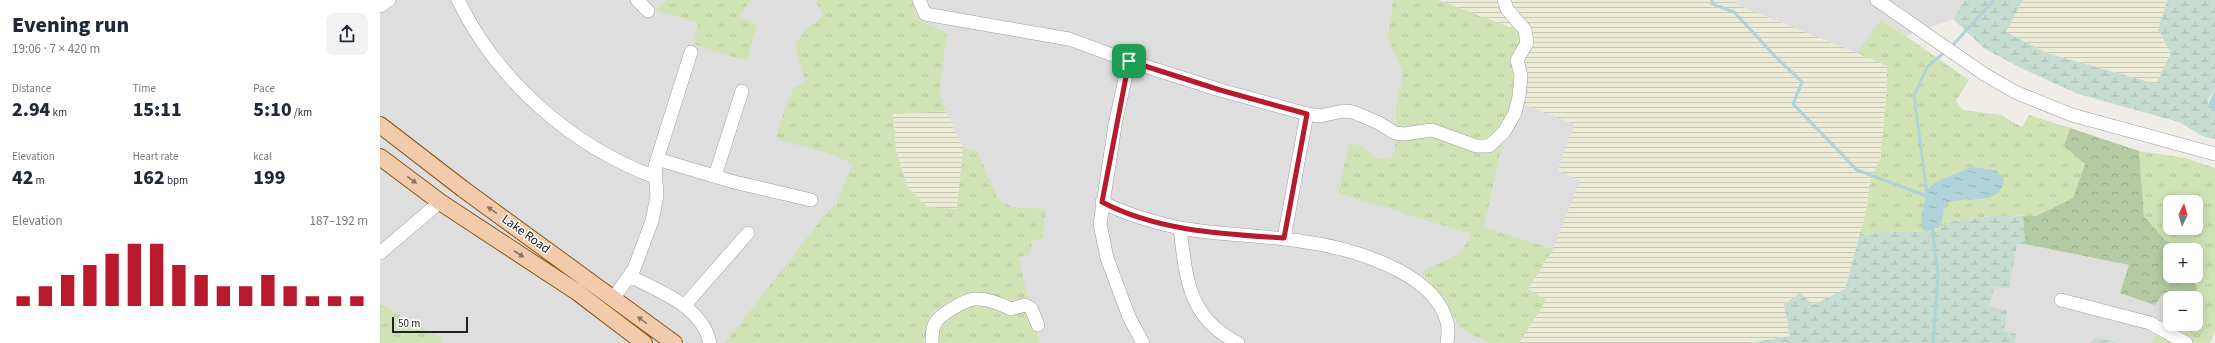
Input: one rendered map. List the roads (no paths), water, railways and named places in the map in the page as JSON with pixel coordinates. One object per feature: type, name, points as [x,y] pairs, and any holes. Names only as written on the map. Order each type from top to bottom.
[{"type":"main road","name":"Lake Road","points":[[380,125],[463,189],[674,343]]},
{"type":"main road","name":"Lake Road","points":[[380,157],[440,202],[577,292],[644,343]]},
{"type":"street","points":[[380,6],[389,0]]},
{"type":"street","points":[[458,0],[480,36],[510,78],[554,120],[599,153],[627,167],[655,177]]},
{"type":"street","points":[[637,0],[648,10]]},
{"type":"street","points":[[919,0],[925,14],[1069,38],[1129,61],[1220,90],[1307,114],[1320,116],[1347,111],[1379,123],[1395,133],[1404,134],[1432,130],[1476,146],[1490,146],[1504,132],[1515,113],[1519,97],[1521,75],[1518,60],[1527,43],[1525,30],[1507,9],[1504,0]]},
{"type":"street","points":[[1877,0],[1936,41],[2015,92],[2072,115],[2215,154]]},
{"type":"street","points":[[613,298],[630,276],[652,221],[656,196],[656,159],[691,52]]},
{"type":"street","points":[[1129,61],[1102,202],[1100,224],[1103,247],[1129,317],[1143,343]]},
{"type":"street","points":[[715,176],[742,91]]},
{"type":"street","points":[[1284,238],[1307,114]]},
{"type":"street","points":[[656,159],[715,176],[810,200]]},
{"type":"street","points":[[380,253],[440,202]]},
{"type":"street","points":[[1102,202],[1122,212],[1180,228],[1226,234],[1284,238],[1320,244],[1385,264],[1416,280],[1433,296],[1442,309],[1447,322],[1448,343]]},
{"type":"street","points":[[1180,228],[1187,283],[1195,302],[1211,325],[1225,336],[1238,343]]},
{"type":"street","points":[[684,306],[748,234]]},
{"type":"street","points":[[630,276],[684,306],[703,323],[710,343]]},
{"type":"street","points":[[932,343],[936,321],[961,304],[974,299],[1001,304],[1011,309],[1025,305],[1028,306],[1034,313],[1038,325]]},
{"type":"street","points":[[2061,300],[2150,322],[2186,343]]},
{"type":"water","points":[[2215,88],[2215,110],[2207,108]]},
{"type":"water","points":[[1970,167],[1995,170],[2004,178],[2002,187],[1991,197],[1949,202],[1944,210],[1940,227],[1925,232],[1921,219],[1926,193],[1929,188],[1933,184]]},
{"type":"waterway","points":[[1712,0],[1712,4],[1734,12],[1775,56],[1802,82],[1793,104],[1857,170],[1927,196]]},
{"type":"waterway","points":[[1951,47],[1994,0]]},
{"type":"waterway","points":[[1927,194],[1914,96],[1927,67],[1945,52]]},
{"type":"waterway","points":[[1932,227],[1938,274],[1933,343]]}]
